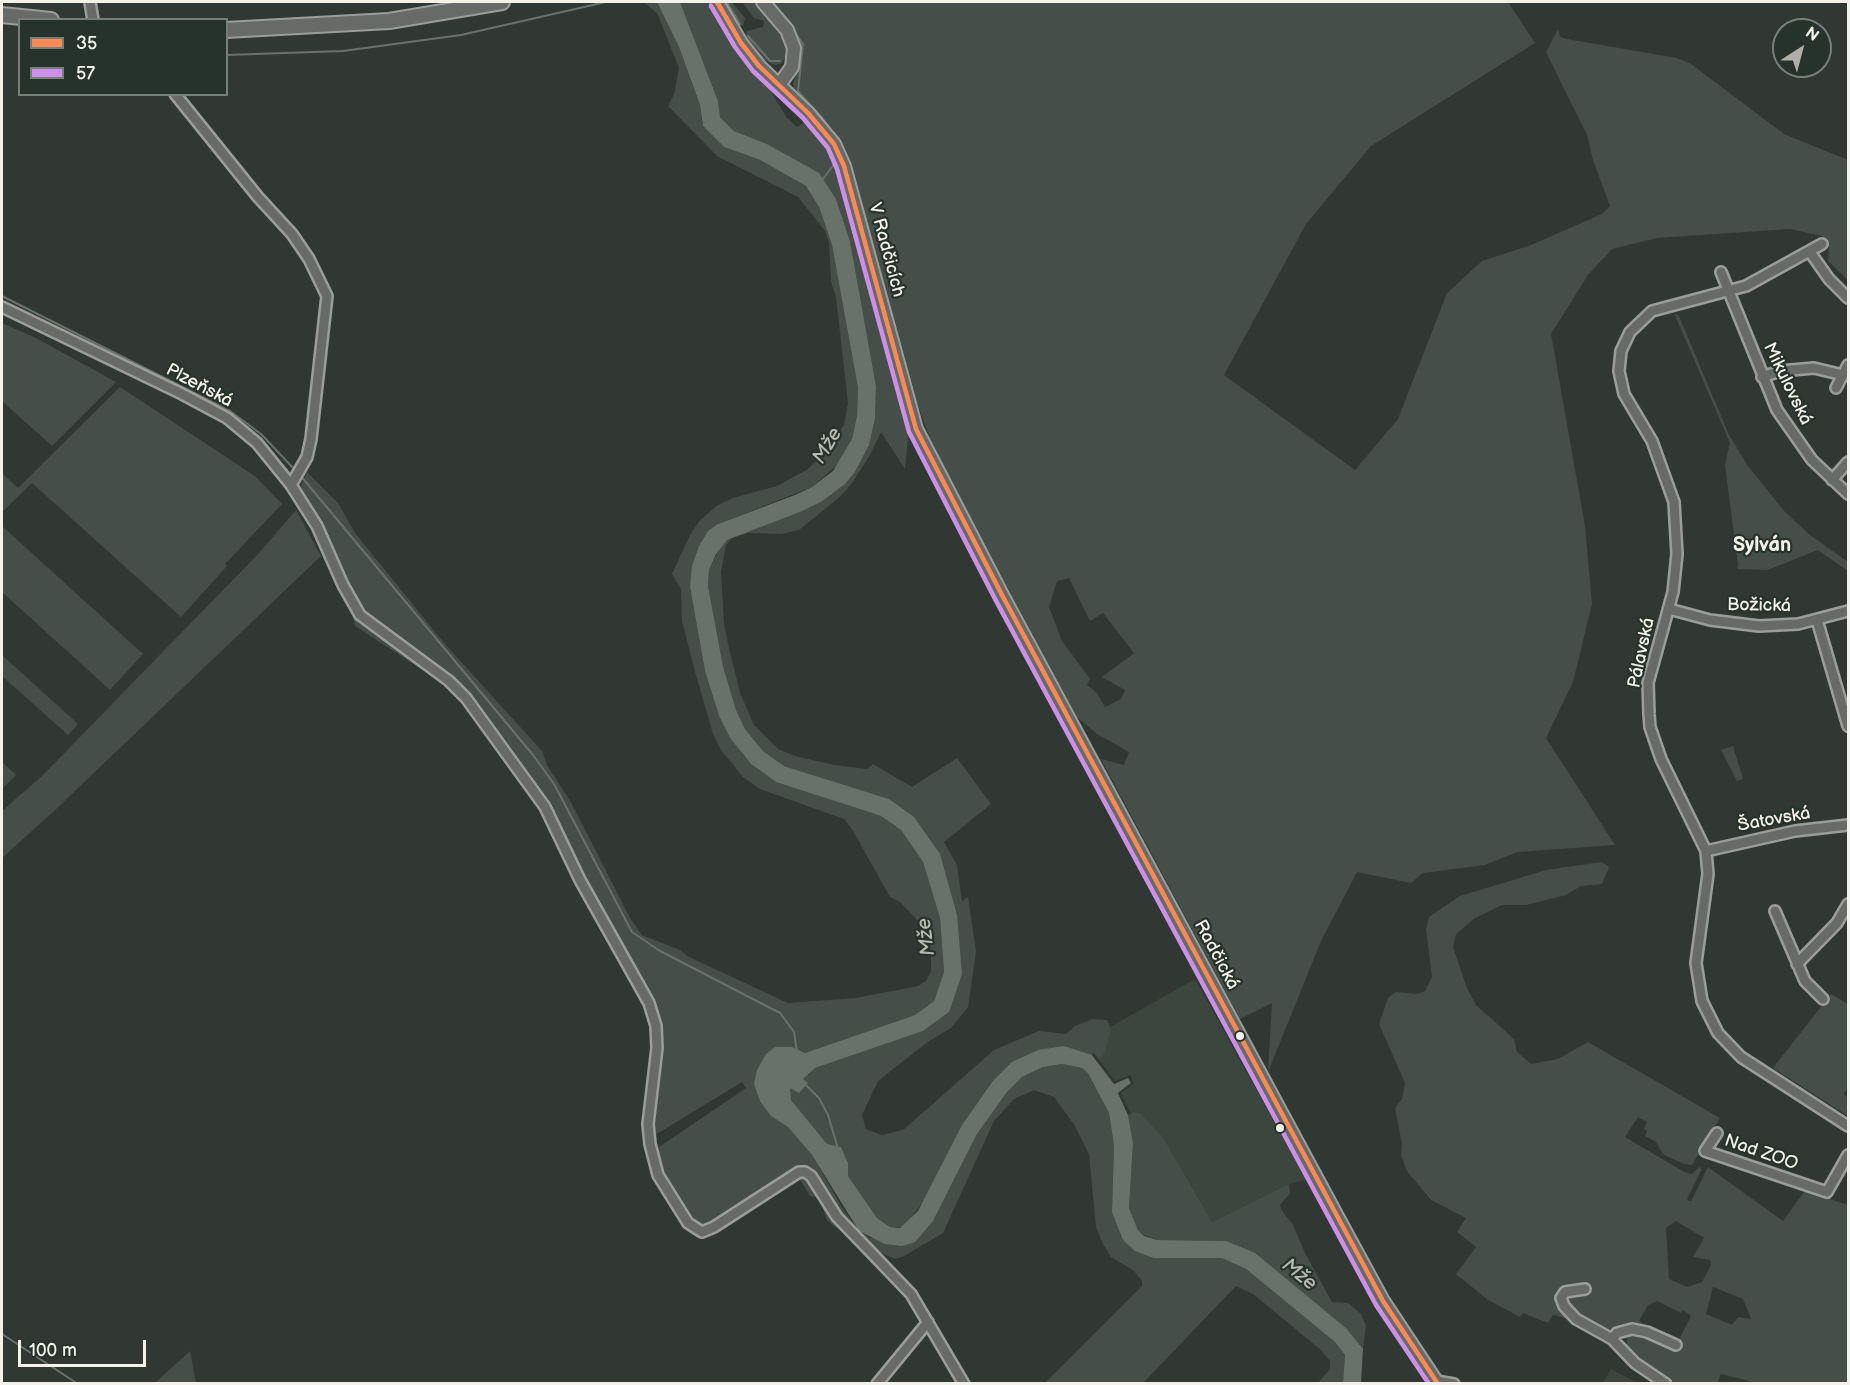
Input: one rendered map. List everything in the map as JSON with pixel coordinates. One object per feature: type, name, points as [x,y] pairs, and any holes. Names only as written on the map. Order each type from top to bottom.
[{"type":"main road","points":[[228,30],[292,29],[389,21],[502,2]]},
{"type":"main road","points":[[2,15],[31,18]]},
{"type":"street","points":[[90,2],[93,18]]},
{"type":"street","name":"V Radčicích","points":[[717,2],[741,43],[826,133],[844,166],[916,429],[972,537]]},
{"type":"street","points":[[763,2],[787,30],[794,48],[792,67],[779,85]]},
{"type":"street","points":[[177,96],[258,197],[292,234],[309,259],[327,296],[311,439],[301,468],[293,482]]},
{"type":"street","name":"Pálavská","points":[[1822,244],[1776,272],[1728,292],[1671,304],[1652,311],[1630,332],[1621,351],[1619,371],[1621,388],[1652,441],[1674,502],[1677,554],[1669,609],[1648,682],[1650,727],[1660,759],[1706,851],[1708,874],[1696,963],[1698,981],[1709,1017],[1729,1045],[1741,1057],[1848,1126]]},
{"type":"street","points":[[1810,252],[1829,279],[1848,298]]},
{"type":"street","name":"Mikulovská","points":[[1721,272],[1762,377],[1790,432],[1832,480],[1848,494]]},
{"type":"street","name":"Plzeňská","points":[[2,307],[226,418],[257,443],[293,482],[360,615],[449,681],[466,698],[545,807],[580,880],[649,1003],[656,1026],[657,1048],[648,1124],[650,1143],[658,1174],[688,1223],[702,1232],[714,1227],[799,1172],[805,1172],[811,1176],[837,1217],[911,1294],[928,1322]]},
{"type":"street","points":[[1836,388],[1848,365]]},
{"type":"street","points":[[1762,377],[1780,371],[1814,368],[1843,375]]},
{"type":"street","points":[[1832,480],[1848,462]]},
{"type":"street","name":"Radčická","points":[[972,537],[1378,1291],[1437,1382]]},
{"type":"street","name":"Božická","points":[[1669,609],[1744,625],[1785,625],[1817,620],[1848,611]]},
{"type":"street","points":[[1817,620],[1848,726]]},
{"type":"street","name":"Šatovská","points":[[1706,851],[1795,831],[1848,825]]},
{"type":"street","points":[[1797,964],[1837,923],[1848,904]]},
{"type":"street","points":[[1775,911],[1805,981],[1823,999]]},
{"type":"street","name":"Nad ZOO","points":[[1717,1133],[1705,1152],[1827,1192],[1848,1155]]},
{"type":"street","points":[[1585,1288],[1565,1292],[1561,1299],[1563,1306],[1576,1319],[1612,1339],[1635,1363],[1666,1383]]},
{"type":"street","points":[[877,1383],[928,1322],[964,1383]]},
{"type":"street","points":[[1612,1339],[1617,1333],[1632,1329],[1647,1332],[1676,1345]]},
{"type":"street","points":[[1437,1382],[1454,1383]]},
{"type":"shaded area","points":[[643,2],[657,2],[679,47],[700,105],[703,126],[724,147],[760,160],[806,186],[819,207],[832,245],[858,388],[857,416],[852,439],[840,462],[812,487],[718,524],[690,587],[705,671],[719,716],[730,738],[751,764],[776,782],[881,816],[901,830],[923,862],[940,918],[944,972],[934,1001],[915,1015],[805,1053],[792,1047],[771,1116],[788,1127],[812,1155],[843,1209],[859,1231],[870,1238],[933,1221],[977,1134],[1007,1092],[1022,1077],[1043,1067],[1062,1064],[1082,1068],[1088,1072],[1109,1113],[1114,1146],[1112,1212],[1154,1258],[1222,1258],[1246,1269],[1335,1342],[1345,1355],[1343,1383],[1318,1383],[1330,1369],[1330,1361],[1321,1350],[1253,1294],[1236,1286],[1143,1383],[1045,1383],[1142,1286],[1142,1281],[1134,1271],[1111,1257],[1103,1244],[1096,1227],[1089,1154],[1075,1126],[1054,1097],[1034,1090],[1014,1099],[994,1121],[943,1233],[904,1256],[895,1259],[856,1242],[834,1226],[827,1220],[819,1198],[810,1196],[795,1171],[700,1228],[658,1163],[656,1149],[746,1088],[742,1082],[647,1140],[653,1063],[653,1033],[649,1014],[558,836],[525,783],[495,747],[455,691],[355,626],[353,616],[333,575],[330,546],[299,490],[307,472],[338,503],[355,533],[444,643],[542,751],[547,765],[572,804],[630,918],[642,935],[680,950],[689,957],[788,1003],[856,998],[918,986],[926,981],[931,971],[931,954],[920,923],[900,902],[890,897],[852,829],[844,819],[760,789],[743,777],[721,750],[713,734],[682,621],[681,589],[672,574],[690,535],[700,520],[718,505],[733,498],[777,486],[808,469],[830,447],[844,425],[848,403],[836,297],[831,281],[829,243],[825,231],[798,197],[717,156],[668,106],[674,94],[679,68],[657,13]]},
{"type":"shaded area","points":[[657,2],[680,2],[718,101],[720,117],[734,131],[767,144],[819,173],[836,199],[850,241],[876,386],[875,419],[869,445],[855,472],[845,484],[821,502],[727,540],[716,554],[709,570],[708,586],[723,666],[736,710],[745,729],[763,751],[784,766],[889,799],[914,817],[940,854],[957,915],[962,974],[949,1012],[923,1031],[815,1068],[803,1079],[808,1083],[799,1093],[790,1088],[791,1100],[827,1144],[841,1147],[848,1163],[848,1176],[877,1218],[890,1227],[900,1228],[918,1211],[962,1125],[993,1081],[1012,1062],[1038,1050],[1064,1046],[1092,1055],[1114,1083],[1128,1077],[1131,1083],[1118,1093],[1128,1115],[1133,1143],[1129,1208],[1138,1230],[1144,1236],[1157,1240],[1226,1241],[1255,1253],[1347,1329],[1363,1349],[1361,1383],[1343,1383],[1345,1355],[1335,1342],[1246,1269],[1222,1258],[1154,1258],[1135,1251],[1123,1240],[1112,1212],[1114,1146],[1109,1113],[1088,1073],[1082,1068],[1062,1064],[1043,1067],[1022,1077],[1007,1092],[977,1134],[933,1221],[915,1242],[902,1246],[885,1244],[859,1231],[812,1155],[788,1127],[771,1116],[760,1101],[754,1084],[757,1070],[766,1054],[775,1047],[792,1047],[805,1053],[915,1015],[934,1001],[944,972],[940,918],[923,862],[901,830],[881,816],[776,782],[751,764],[730,738],[719,716],[705,671],[690,587],[692,566],[699,546],[708,531],[718,524],[795,495],[812,487],[833,471],[852,439],[857,416],[858,388],[832,245],[819,207],[806,186],[760,160],[724,147],[703,126],[700,105],[679,47]]},
{"type":"shaded area","points":[[680,2],[711,2],[739,51],[763,79],[787,118],[797,127],[815,116],[794,92],[793,84],[800,62],[799,42],[769,2],[1508,2],[1535,43],[1371,146],[1306,224],[1224,375],[1355,470],[1398,419],[1447,293],[1482,261],[1531,245],[1602,214],[1610,206],[1593,160],[1587,135],[1546,52],[1558,29],[1560,37],[1567,39],[1677,58],[1691,64],[1784,134],[1848,160],[1848,280],[1828,261],[1829,247],[1822,236],[1790,229],[1657,238],[1612,249],[1588,275],[1551,334],[1585,526],[1592,604],[1573,682],[1546,738],[1615,845],[1517,852],[1485,865],[1423,873],[1411,883],[1357,872],[1321,941],[1268,1072],[1272,1003],[1240,1019],[1101,759],[1124,765],[1129,752],[1097,734],[1077,717],[937,457],[911,387],[854,175],[841,148],[909,429],[905,469],[881,432],[870,455],[852,483],[841,496],[799,530],[781,534],[748,533],[732,538],[726,545],[721,572],[724,624],[729,648],[740,693],[754,725],[778,749],[795,756],[834,765],[867,769],[873,764],[912,787],[957,758],[991,804],[944,842],[957,865],[962,901],[968,897],[976,951],[968,1007],[951,1028],[929,1041],[878,1081],[862,1115],[866,1129],[882,1135],[903,1130],[994,1050],[1039,1031],[1066,1034],[1075,1026],[1093,1019],[1107,1020],[1111,1030],[1103,1056],[1097,1060],[1082,1053],[1038,1050],[904,1227],[890,1227],[877,1218],[848,1176],[848,1163],[841,1147],[827,1145],[791,1100],[790,1088],[799,1093],[802,1079],[815,1068],[923,1031],[949,1012],[957,915],[889,799],[784,766],[763,751],[745,729],[736,710],[723,666],[708,586],[709,570],[722,543],[727,540],[821,502],[845,484],[855,472],[869,445],[875,419],[876,386],[850,241],[836,199],[767,144],[734,131],[720,117],[718,101]],"holes":[[[1069,578],[1090,621],[1103,613],[1134,653],[1102,677],[1125,690],[1121,699],[1105,707],[1096,692],[1087,685],[1090,679],[1062,641],[1049,607],[1057,581]]]},
{"type":"shaded area","points":[[723,2],[732,2],[745,18],[743,26],[735,24]]},
{"type":"shaded area","points":[[742,2],[755,2],[785,40],[787,55],[781,64],[774,65],[760,58],[745,39],[747,31],[763,27],[764,21],[754,18]]},
{"type":"shaded area","points":[[1674,313],[1679,316],[1729,435],[1748,466],[1785,512],[1810,535],[1848,562],[1848,571],[1818,550],[1768,570],[1737,569],[1725,465],[1730,443]]},
{"type":"shaded area","points":[[2,323],[36,338],[116,382],[52,446],[2,401]]},
{"type":"shaded area","points":[[120,387],[255,476],[282,504],[225,564],[227,566],[181,617],[32,483],[2,512],[2,473],[18,488]]},
{"type":"shaded area","points":[[296,510],[321,556],[2,858],[2,811],[43,775],[259,553]]},
{"type":"shaded area","points":[[2,526],[143,654],[110,690],[2,592]]},
{"type":"shaded area","points":[[2,655],[78,724],[68,735],[2,676]]},
{"type":"shaded area","points":[[1733,746],[1743,779],[1737,781],[1721,750]]},
{"type":"shaded area","points":[[2,762],[16,775],[2,789]]},
{"type":"shaded area","points":[[1602,862],[1609,867],[1602,884],[1581,886],[1566,895],[1526,905],[1502,905],[1475,918],[1456,934],[1453,947],[1467,988],[1476,1005],[1514,1039],[1517,1052],[1531,1064],[1558,1059],[1588,1042],[1720,1118],[1692,1165],[1683,1164],[1663,1154],[1656,1142],[1645,1136],[1647,1131],[1644,1129],[1647,1122],[1638,1117],[1625,1137],[1686,1173],[1692,1174],[1699,1167],[1702,1169],[1687,1199],[1689,1201],[1708,1167],[1783,1221],[1805,1191],[1848,1205],[1848,1383],[1757,1383],[1721,1374],[1717,1383],[1676,1383],[1638,1362],[1626,1345],[1629,1333],[1648,1336],[1674,1349],[1691,1316],[1683,1310],[1681,1313],[1657,1301],[1648,1305],[1639,1321],[1647,1326],[1646,1328],[1628,1325],[1606,1330],[1583,1318],[1579,1322],[1553,1315],[1548,1323],[1523,1313],[1520,1317],[1488,1300],[1456,1274],[1476,1247],[1457,1232],[1466,1218],[1431,1200],[1407,1171],[1401,1155],[1402,1144],[1395,1108],[1402,1099],[1405,1083],[1379,1024],[1388,998],[1396,992],[1418,994],[1425,991],[1432,977],[1426,929],[1429,917],[1460,896],[1546,870]],"holes":[[[1676,1221],[1704,1238],[1693,1257],[1710,1260],[1711,1265],[1702,1282],[1687,1287],[1669,1279],[1666,1228]],[[1713,1287],[1743,1299],[1751,1319],[1738,1317],[1732,1325],[1706,1314]]]},
{"type":"shaded area","points":[[1195,979],[1306,1180],[1289,1184],[1212,1222],[1163,1137],[1140,1113],[1134,1112],[1128,1115],[1097,1060],[1105,1030]]},
{"type":"shaded area","points":[[1831,994],[1848,1004],[1848,1088],[1844,1094],[1848,1098],[1848,1116],[1773,1068]]},
{"type":"shaded area","points":[[1134,1112],[1140,1113],[1163,1137],[1212,1222],[1289,1184],[1290,1193],[1280,1205],[1281,1209],[1293,1225],[1306,1255],[1332,1302],[1348,1303],[1361,1314],[1366,1326],[1363,1349],[1347,1329],[1226,1241],[1157,1240],[1138,1230],[1129,1208],[1133,1143],[1128,1115]]},
{"type":"shaded area","points":[[190,1351],[196,1383],[155,1383]]},
{"type":"shaded area","points":[[1611,1369],[1637,1383],[1603,1383]]},
{"type":"pier","points":[[1094,1053],[1115,1081],[1130,1075],[1134,1084],[1121,1093],[1131,1114],[1128,1115],[1118,1093],[1131,1083],[1128,1078],[1114,1084],[1092,1055]]},
{"type":"waterway","points":[[228,55],[343,51],[461,35],[606,2]]},
{"type":"waterway","points":[[727,2],[740,24]]},
{"type":"waterway","points":[[773,2],[803,44],[798,91],[823,119],[844,151]]},
{"type":"waterway","points":[[748,36],[770,61],[780,61]]},
{"type":"waterway","points":[[822,180],[835,163]]},
{"type":"waterway","points":[[2,296],[230,411],[261,434],[296,471]]},
{"type":"waterway","points":[[300,475],[533,755],[554,784],[632,932],[660,951],[780,1013],[794,1032],[797,1052]]},
{"type":"waterway","points":[[805,1084],[819,1098],[828,1115],[838,1149]]},
{"type":"waterway","points":[[2,1334],[78,1384]]},
{"type":"transit line","name":"35","points":[[717,2],[741,43],[759,66],[808,113],[834,144],[844,166],[916,429],[1002,595],[1383,1301],[1438,1384]]},
{"type":"transit line","name":"57","points":[[711,6],[735,47],[753,71],[803,118],[828,148],[837,169],[909,432],[995,599],[1376,1305],[1429,1384]]},
{"type":"district","name":"Sylván","points":[[1762,546]]},
{"type":"water label","name":"Mže","points":[[828,446]]},
{"type":"water label","name":"Mže","points":[[927,937]]},
{"type":"water label","name":"Mže","points":[[1299,1275]]}]
